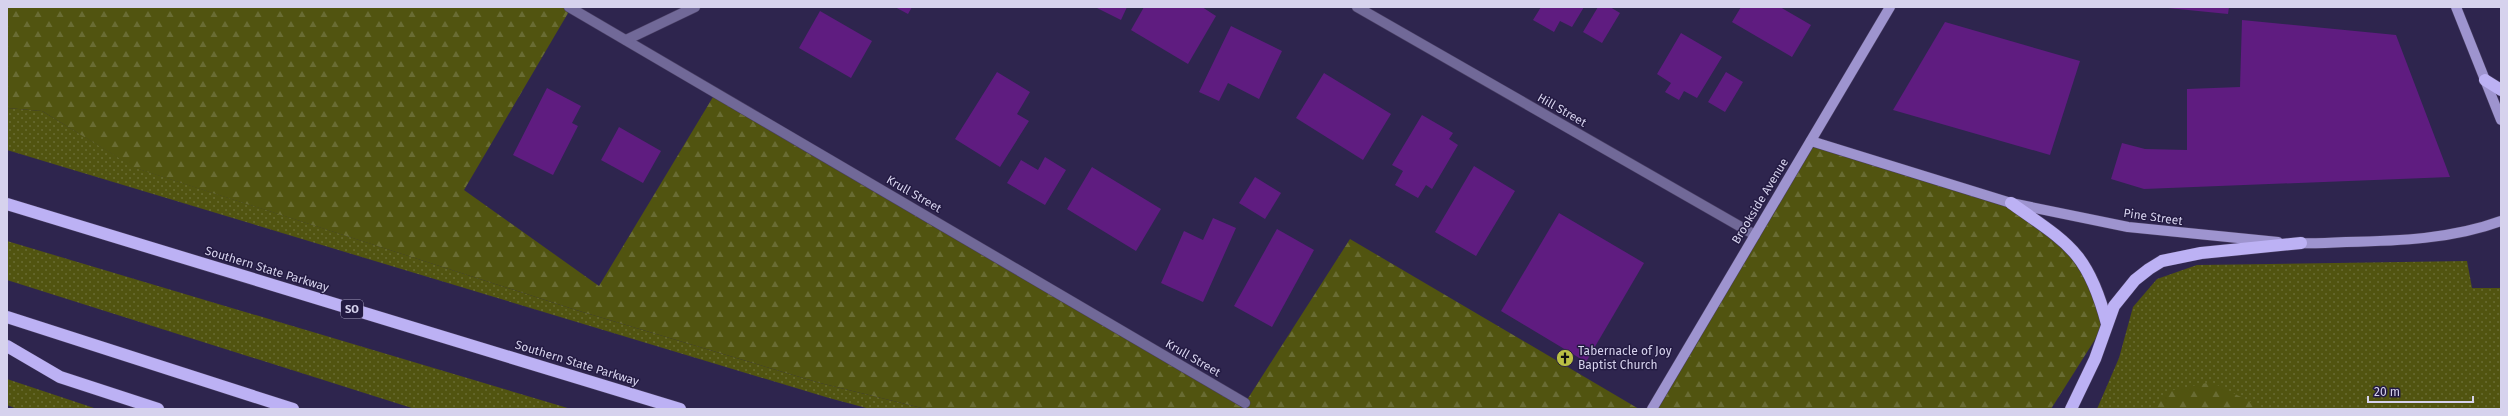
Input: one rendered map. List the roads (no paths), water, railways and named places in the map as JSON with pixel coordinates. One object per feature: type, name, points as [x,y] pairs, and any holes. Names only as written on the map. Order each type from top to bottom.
[{"type":"highway","points":[[2485,80],[2501,90]]},
{"type":"highway","points":[[2010,203],[2052,232],[2080,257],[2097,288],[2107,324]]},
{"type":"highway","name":"Southern State Parkway","points":[[7,204],[680,409]]},
{"type":"highway","points":[[2071,409],[2095,360],[2114,306],[2135,280],[2162,261],[2201,253],[2300,243]]},
{"type":"highway","points":[[7,317],[293,409]]},
{"type":"highway","points":[[7,346],[60,376],[158,409]]},
{"type":"main road","name":"Brookside Avenue","points":[[1652,409],[1890,7]]},
{"type":"main road","points":[[2456,7],[2501,120]]},
{"type":"main road","name":"Pine Street","points":[[1811,140],[2010,203],[2136,228],[2300,243],[2370,242],[2465,232],[2501,220]]},
{"type":"street","name":"Krull Street","points":[[569,7],[1245,403]]},
{"type":"street","points":[[626,40],[695,7]]},
{"type":"street","name":"Hill Street","points":[[1357,7],[1755,235]]},
{"type":"place","name":"Tabernacle of Joy Baptist Church","points":[[1565,358]]}]
